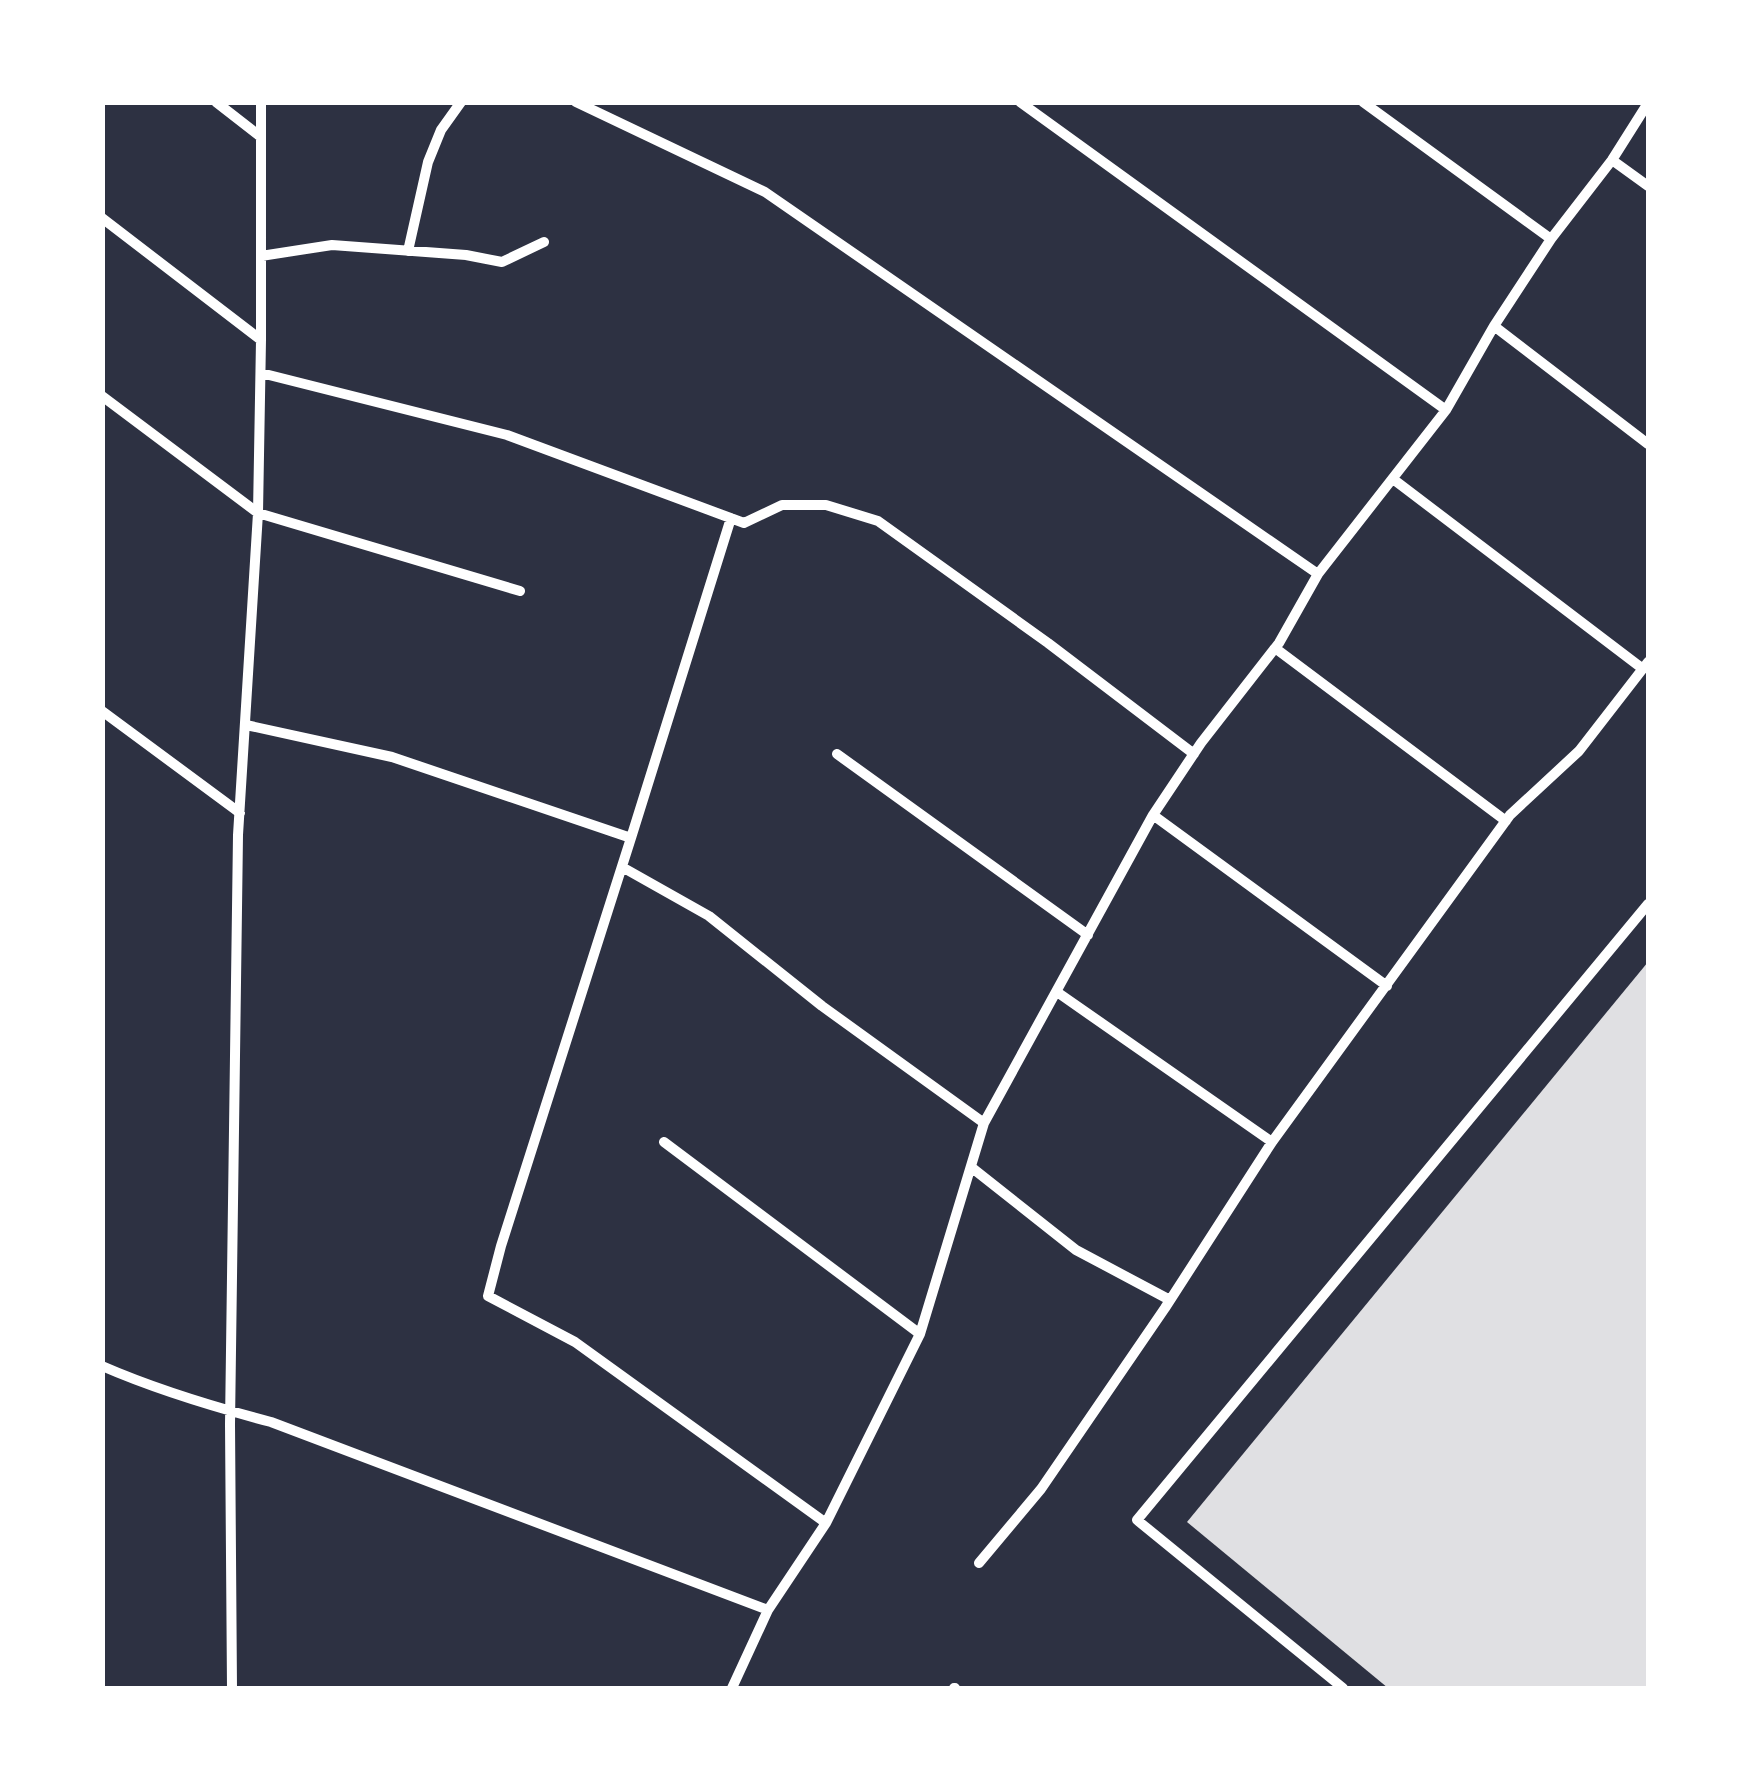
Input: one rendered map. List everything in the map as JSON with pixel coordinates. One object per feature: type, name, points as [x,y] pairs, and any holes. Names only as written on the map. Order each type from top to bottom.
[{"type":"street","points":[[216,102],[261,136]]},
{"type":"street","points":[[232,1688],[230,1411],[240,813],[258,513],[261,102]]},
{"type":"street","points":[[408,251],[428,162],[441,130],[462,102]]},
{"type":"street","points":[[576,102],[765,192],[1318,574]]},
{"type":"street","points":[[1020,102],[1446,410]]},
{"type":"street","points":[[1363,102],[1551,239]]},
{"type":"street","points":[[732,1688],[768,1610],[826,1523],[920,1334],[984,1123],[1153,815],[1275,648],[1318,574],[1446,410],[1494,326],[1551,239],[1612,160],[1648,103]]},
{"type":"street","points":[[1612,160],[1648,186]]},
{"type":"street","points":[[102,218],[261,340]]},
{"type":"street","points":[[261,256],[332,245],[502,262],[544,242]]},
{"type":"street","points":[[1494,326],[1648,444]]},
{"type":"street","points":[[261,373],[507,435],[744,523],[782,505],[826,505],[878,520],[1194,754]]},
{"type":"street","points":[[102,396],[258,513],[520,591]]},
{"type":"street","points":[[978,1563],[1041,1489],[1272,1142],[1506,821],[1579,751],[1646,666],[1393,479]]},
{"type":"street","points":[[731,518],[488,1296],[575,1342],[826,1523]]},
{"type":"street","points":[[1275,648],[1506,821]]},
{"type":"street","points":[[102,711],[240,813]]},
{"type":"street","points":[[246,724],[392,757],[632,838]]},
{"type":"street","points":[[838,754],[1088,935]]},
{"type":"street","points":[[1153,815],[1386,986]]},
{"type":"street","points":[[622,866],[708,916],[822,1006],[984,1123]]},
{"type":"street","points":[[1343,1688],[1137,1520],[1648,904]]},
{"type":"street","points":[[1057,992],[1272,1142]]},
{"type":"street","points":[[664,1142],[920,1334]]},
{"type":"street","points":[[972,1168],[1076,1250],[1170,1300]]},
{"type":"street","points":[[102,1366],[137,1382],[272,1422],[768,1610]]},
{"type":"building","points":[[1648,962],[1648,1688],[1388,1688],[1187,1522]]}]
